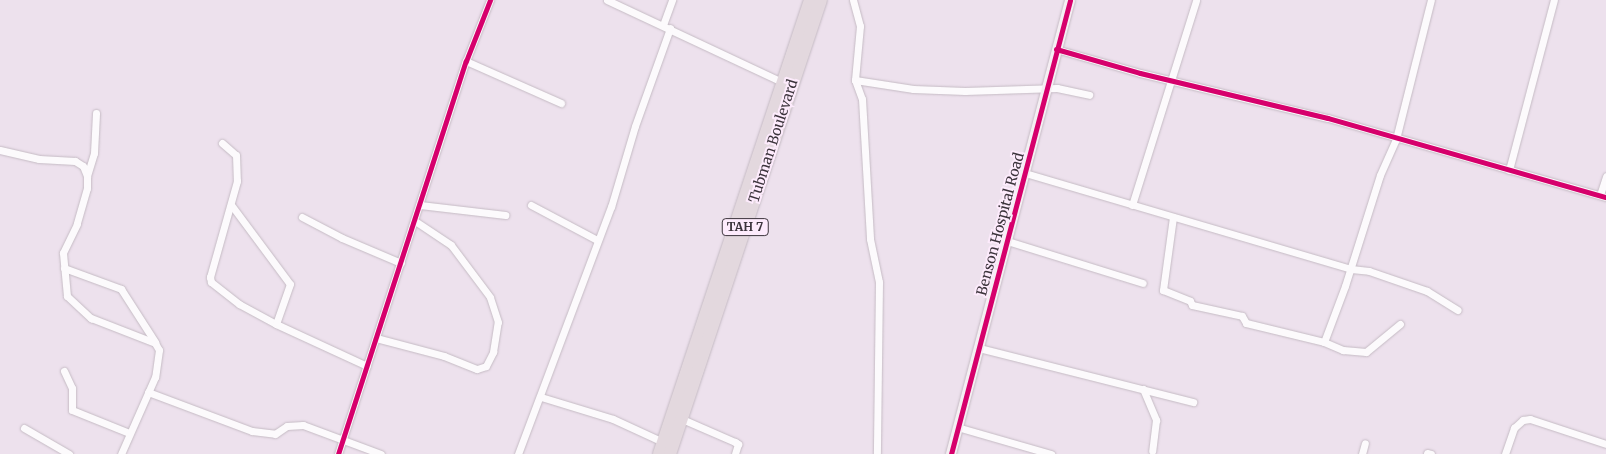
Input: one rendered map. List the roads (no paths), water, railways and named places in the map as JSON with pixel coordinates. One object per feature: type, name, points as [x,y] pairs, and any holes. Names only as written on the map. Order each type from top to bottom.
[{"type":"highway","name":"Tubman Boulevard","points":[[661,448],[810,0]]},
{"type":"highway","name":"Tubman Boulevard","points":[[670,454],[821,0]]},
{"type":"street","points":[[338,454],[402,263],[466,61],[490,0]]},
{"type":"street","points":[[607,0],[782,82]]},
{"type":"street","points":[[518,454],[541,397],[597,240],[611,208],[629,143],[666,27],[672,0]]},
{"type":"street","points":[[853,0],[860,26],[855,80],[862,99],[870,239],[879,282],[877,454]]},
{"type":"street","name":"Benson Hospital Road","points":[[951,454],[1025,173],[1045,88],[1070,0]]},
{"type":"street","points":[[1324,342],[1351,269],[1380,175],[1396,139],[1431,0]]},
{"type":"street","points":[[1509,170],[1554,0]]},
{"type":"street","points":[[1132,205],[1145,158],[1174,81],[1196,1]]},
{"type":"street","points":[[1056,49],[1174,81],[1328,118],[1396,139],[1603,196],[1606,176]]},
{"type":"street","points":[[466,61],[562,103]]},
{"type":"street","points":[[855,80],[939,90],[1066,88],[1089,96]]},
{"type":"street","points":[[96,112],[94,153],[87,176],[82,208],[63,253],[67,296],[77,308],[91,318],[155,342]]},
{"type":"street","points":[[222,143],[236,155],[238,166],[232,206],[212,268],[211,282],[239,304],[276,324],[367,366]]},
{"type":"street","points":[[0,150],[39,159],[75,161],[82,166],[87,176]]},
{"type":"street","points":[[1025,173],[1351,269],[1369,271],[1427,291],[1458,310]]},
{"type":"street","points":[[420,205],[505,215]]},
{"type":"street","points":[[531,205],[597,240]]},
{"type":"street","points":[[232,206],[290,284],[276,324]]},
{"type":"street","points":[[302,217],[342,238],[402,263]]},
{"type":"street","points":[[1174,217],[1163,290],[1190,301],[1192,305],[1242,316],[1246,323],[1324,342],[1343,350],[1366,352],[1400,324]]},
{"type":"street","points":[[376,338],[444,356],[477,369],[486,366],[493,352],[498,322],[490,297],[451,245],[415,221]]},
{"type":"street","points":[[1007,241],[1143,283]]},
{"type":"street","points":[[64,268],[121,289],[159,350],[159,362],[121,454]]},
{"type":"street","points":[[979,348],[1193,402]]},
{"type":"street","points":[[64,371],[72,388],[72,410],[129,433]]},
{"type":"street","points":[[1143,389],[1156,420],[1152,451]]},
{"type":"street","points":[[148,392],[252,431],[271,434],[287,426],[302,425],[381,454]]},
{"type":"street","points":[[541,397],[613,419],[661,448]]},
{"type":"street","points":[[682,419],[735,442],[735,454]]},
{"type":"street","points":[[1504,454],[1514,428],[1523,420],[1530,419],[1606,444]]},
{"type":"street","points":[[957,427],[1051,454]]},
{"type":"street","points":[[24,428],[69,454]]},
{"type":"street","points":[[1362,454],[1365,443]]}]
